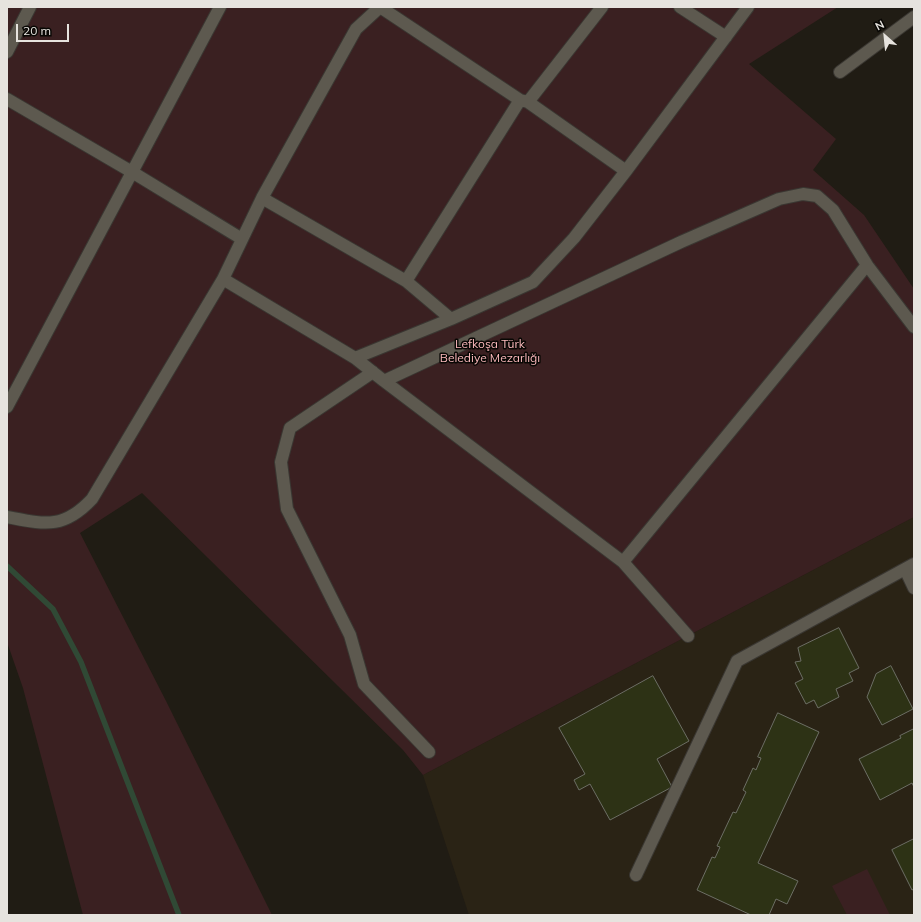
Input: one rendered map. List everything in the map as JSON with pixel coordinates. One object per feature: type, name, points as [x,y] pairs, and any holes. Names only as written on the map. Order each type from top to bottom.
[{"type":"lane","points":[[7,52],[30,7]]},
{"type":"lane","points":[[7,407],[220,7]]},
{"type":"lane","points":[[7,517],[41,523],[56,523],[74,515],[92,499],[223,279],[262,198],[356,28],[380,7],[524,101],[626,171]]},
{"type":"lane","points":[[406,280],[524,101],[602,7]]},
{"type":"lane","points":[[680,7],[726,37]]},
{"type":"lane","points":[[355,358],[451,319],[533,282],[574,238],[626,171],[748,7]]},
{"type":"lane","points":[[840,72],[914,17]]},
{"type":"lane","points":[[7,99],[132,172],[242,239]]},
{"type":"lane","points":[[384,381],[681,242],[779,199],[803,194],[817,196],[833,210],[868,265],[914,327]]},
{"type":"lane","points":[[262,198],[406,280],[451,319]]},
{"type":"lane","points":[[623,562],[868,265]]},
{"type":"lane","points":[[223,279],[355,358],[623,562],[688,636]]},
{"type":"lane","points":[[372,372],[290,428],[281,462],[287,509],[350,635],[364,684],[429,752]]},
{"type":"lane","points":[[636,875],[737,661],[910,566],[914,588]]},
{"type":"shaded area","points":[[914,517],[914,915],[469,915],[423,775]]},
{"type":"green space","name":"Lefkoşa Türk Belediye Mezarlığı","points":[[7,7],[838,7],[749,64],[836,139],[813,170],[864,215],[914,289],[914,517],[423,775],[403,750],[142,493],[80,533],[166,701],[272,915],[83,915],[23,688],[7,642]]},
{"type":"green space","points":[[867,869],[890,915],[847,915],[832,886]]},
{"type":"building","points":[[839,628],[859,668],[849,673],[853,681],[836,689],[839,697],[818,708],[814,700],[806,704],[795,683],[803,679],[795,662],[801,661],[798,648]]},
{"type":"building","points":[[891,666],[913,709],[882,725],[867,697],[876,674]]},
{"type":"building","points":[[653,676],[689,741],[657,759],[672,787],[610,820],[590,784],[579,790],[574,780],[585,774],[559,728]]},
{"type":"building","points":[[778,713],[819,732],[758,863],[798,881],[787,904],[776,899],[769,915],[751,915],[697,890],[712,857],[715,858],[720,847],[717,846],[733,812],[736,813],[746,792],[743,790],[753,768],[756,770],[761,758],[758,757]]},
{"type":"building","points":[[914,729],[914,787],[912,783],[880,800],[859,759],[901,738],[900,736]]},
{"type":"building","points":[[914,839],[914,889],[912,890],[892,850]]},
{"type":"waterway","points":[[7,566],[53,609],[81,662],[179,915]]}]
